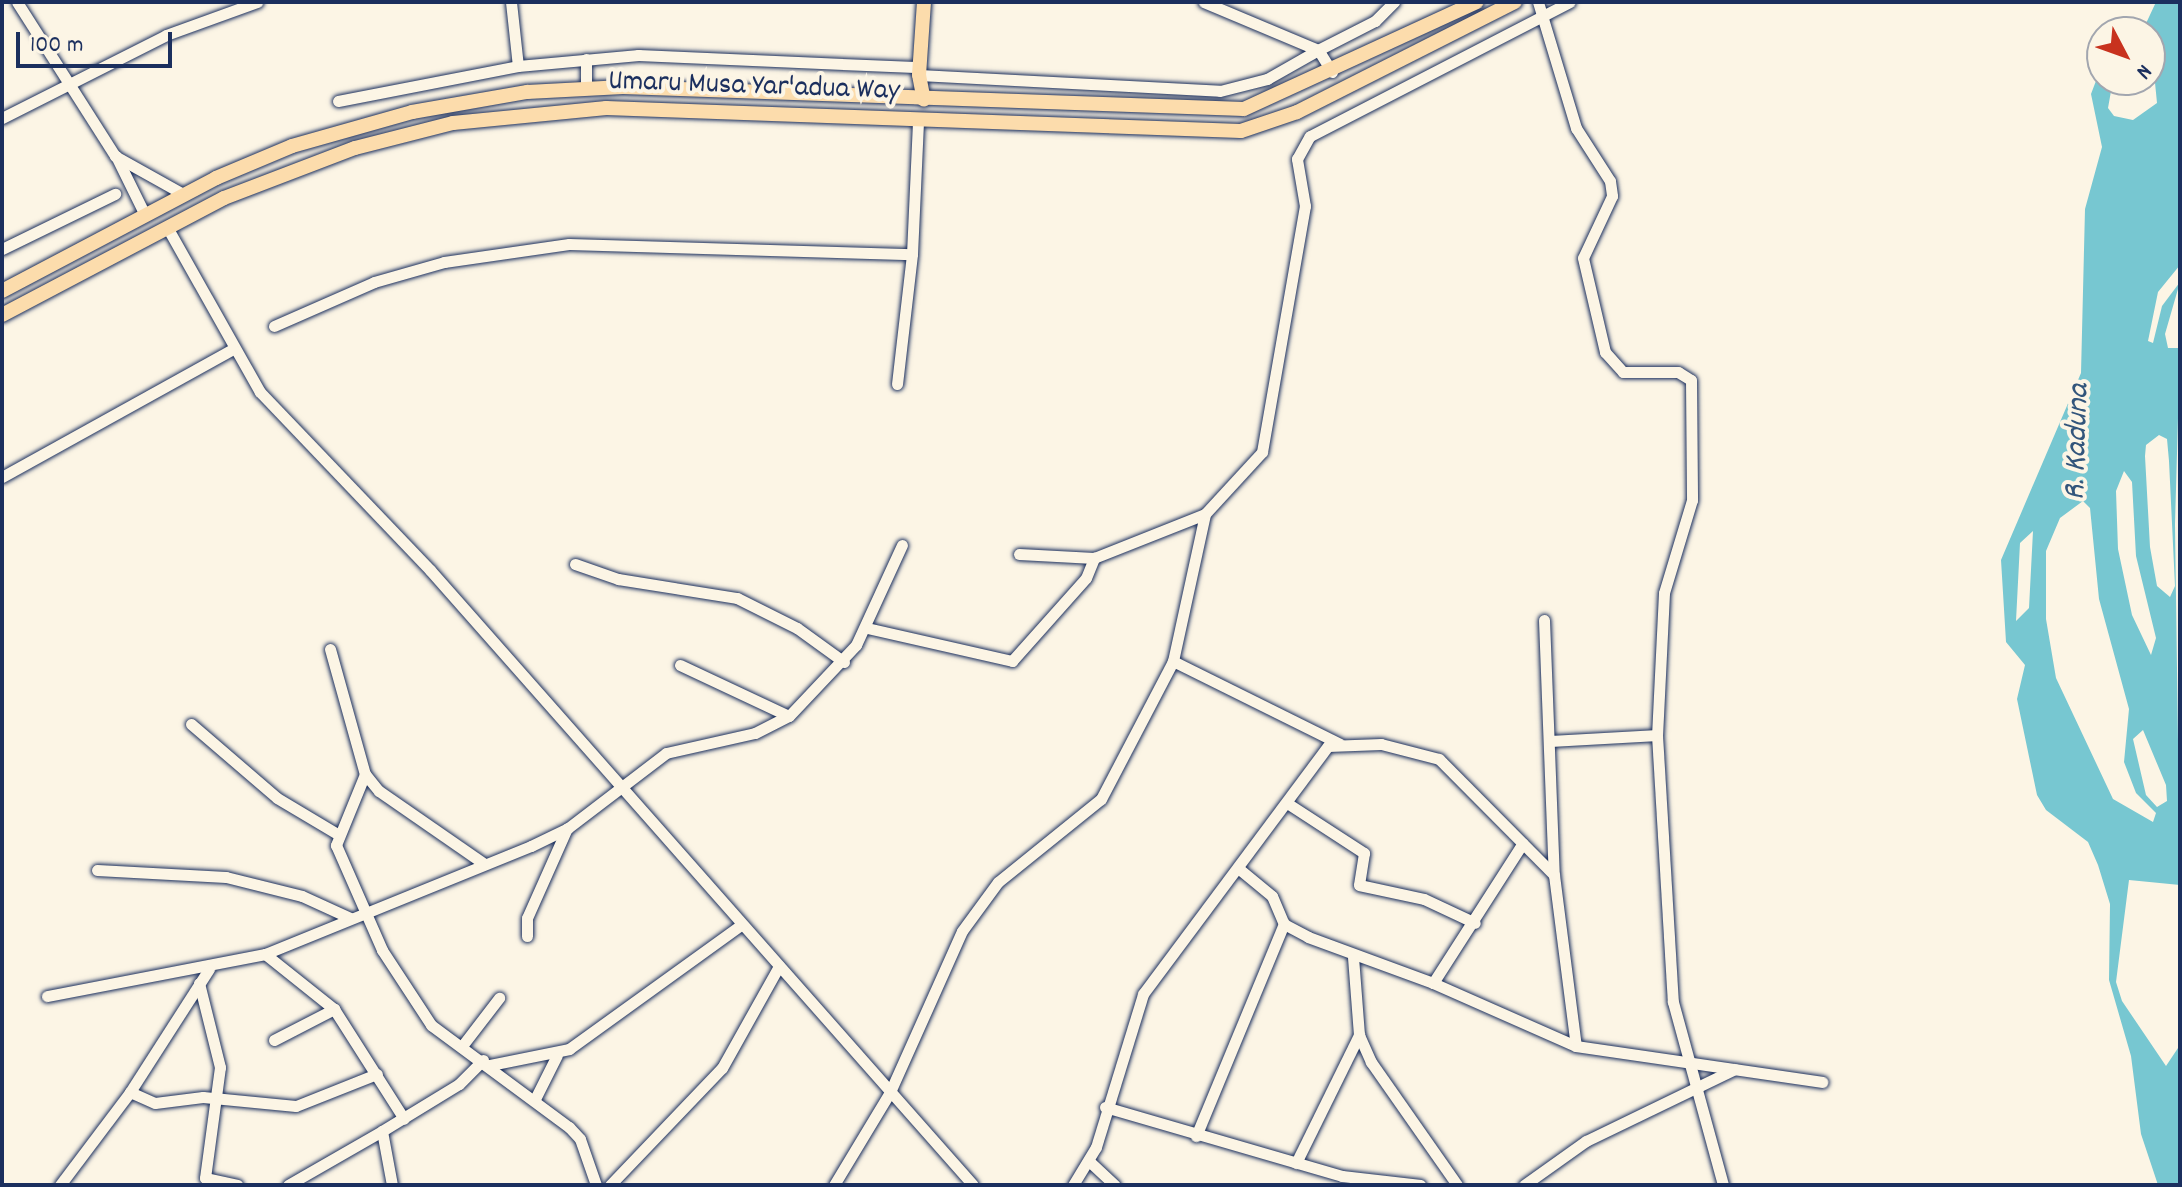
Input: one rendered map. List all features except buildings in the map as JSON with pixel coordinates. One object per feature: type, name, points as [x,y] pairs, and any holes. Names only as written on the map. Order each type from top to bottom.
[{"type":"main road","points":[[908,100],[917,71],[921,2]]},
{"type":"main road","name":"Umaru Musa Yar'adua Way","points":[[2,291],[183,194],[292,146],[364,124],[486,98],[586,89],[1214,112],[1267,102],[1477,2]]},
{"type":"main road","name":"Umaru Musa Yar'adua Way","points":[[2,315],[167,227],[287,171],[453,123],[606,108],[1241,131],[1297,112],[1515,2]]},
{"type":"main road","points":[[917,71],[924,100]]},
{"type":"main road","points":[[111,233],[120,251]]},
{"type":"street","points":[[17,2],[70,80],[115,156],[145,215]]},
{"type":"street","points":[[2,118],[70,80],[257,2]]},
{"type":"street","points":[[511,2],[518,66]]},
{"type":"street","points":[[1204,2],[1220,5],[1318,50],[1332,72]]},
{"type":"street","points":[[338,101],[518,66],[638,55],[1220,91],[1267,79],[1375,21],[1394,2]]},
{"type":"street","points":[[1538,2],[1576,128],[1610,181],[1612,196],[1583,258],[1605,352],[1623,372],[1678,372],[1691,380],[1692,500],[1664,593],[1657,735],[1673,1002],[1694,1063],[1721,1184]]},
{"type":"street","points":[[1019,554],[1094,558],[1205,514],[1263,447],[1305,206],[1297,159],[1310,136],[1570,2]]},
{"type":"street","points":[[586,59],[586,89]]},
{"type":"street","points":[[897,384],[912,254],[918,120]]},
{"type":"street","points":[[115,156],[183,194]]},
{"type":"street","points":[[2,249],[115,194]]},
{"type":"street","points":[[167,227],[233,349],[260,392],[430,570],[973,1185]]},
{"type":"street","points":[[274,326],[360,288],[444,262],[569,244],[912,254]]},
{"type":"street","points":[[2,477],[233,349]]},
{"type":"street","points":[[834,1185],[890,1092],[962,931],[998,882],[1101,799],[1173,661],[1205,514]]},
{"type":"street","points":[[47,996],[209,969],[265,954],[568,828],[666,753],[755,733],[789,716],[844,662],[867,628],[902,545]]},
{"type":"street","points":[[867,628],[1012,661],[1086,578],[1094,558]]},
{"type":"street","points":[[575,564],[618,579],[737,598],[797,628],[844,662]]},
{"type":"street","points":[[1544,620],[1554,875],[1576,1046]]},
{"type":"street","points":[[330,649],[365,774],[379,791],[483,863]]},
{"type":"street","points":[[1173,661],[1340,744],[1381,744],[1439,759],[1554,875]]},
{"type":"street","points":[[680,665],[789,716]]},
{"type":"street","points":[[191,724],[277,798],[339,835]]},
{"type":"street","points":[[1551,741],[1657,735]]},
{"type":"street","points":[[1073,1185],[1090,1162],[1143,994],[1287,803],[1320,754],[1340,744]]},
{"type":"street","points":[[365,774],[339,835],[338,855],[365,912],[431,1025],[535,1099],[580,1139],[596,1185]]},
{"type":"street","points":[[1287,803],[1364,853],[1359,885],[1424,899],[1475,923]]},
{"type":"street","points":[[527,936],[527,918],[568,828]]},
{"type":"street","points":[[1433,983],[1475,923],[1523,843]]},
{"type":"street","points":[[1238,868],[1272,896],[1284,924],[1353,957],[1433,983],[1576,1046],[1822,1082]]},
{"type":"street","points":[[97,870],[226,877],[302,896],[350,918]]},
{"type":"street","points":[[535,1099],[557,1055],[742,924]]},
{"type":"street","points":[[1196,1136],[1284,924]]},
{"type":"street","points":[[265,954],[334,1009],[404,1119]]},
{"type":"street","points":[[1353,957],[1359,1035],[1383,1084],[1457,1185]]},
{"type":"street","points":[[610,1185],[722,1068],[779,966]]},
{"type":"street","points":[[60,1185],[130,1092],[209,969]]},
{"type":"street","points":[[199,983],[220,1067],[205,1178],[237,1185]]},
{"type":"street","points":[[462,1046],[499,998]]},
{"type":"street","points":[[274,1040],[334,1009]]},
{"type":"street","points":[[1296,1163],[1359,1035]]},
{"type":"street","points":[[288,1185],[404,1119],[486,1062],[557,1055]]},
{"type":"street","points":[[1524,1185],[1586,1141],[1701,1090],[1735,1069]]},
{"type":"street","points":[[130,1092],[155,1103],[214,1100],[296,1106],[377,1074]]},
{"type":"street","points":[[1105,1107],[1296,1163],[1420,1185]]},
{"type":"street","points":[[382,1131],[392,1185]]},
{"type":"street","points":[[1090,1162],[1115,1185]]},
{"type":"water","name":"R. Kaduna","points":[[2156,2],[2180,2],[2180,265],[2158,292],[2148,341],[2153,343],[2162,306],[2180,282],[2165,334],[2168,348],[2180,348],[2175,524],[2180,885],[2129,880],[2116,982],[2122,1001],[2166,1066],[2180,1045],[2179,1185],[2158,1185],[2141,1134],[2131,1056],[2109,980],[2110,904],[2098,865],[2088,842],[2046,810],[2037,795],[2017,699],[2025,665],[2006,642],[2001,560],[2081,373],[2085,209],[2102,147],[2091,96],[2110,96],[2108,108],[2114,116],[2133,120],[2157,103],[2156,96],[2166,96],[2166,16],[2149,16]],"holes":[[[2159,435],[2167,439],[2169,461],[2175,586],[2170,597],[2157,586],[2150,547],[2145,456],[2146,445]],[[2124,471],[2132,482],[2136,556],[2156,638],[2151,655],[2132,615],[2118,549],[2116,491]],[[2083,501],[2090,508],[2099,599],[2129,709],[2124,762],[2136,793],[2156,813],[2153,822],[2113,799],[2056,678],[2046,619],[2046,551],[2060,518]],[[2033,531],[2029,608],[2016,621],[2020,543]],[[2143,730],[2166,785],[2167,801],[2157,807],[2146,795],[2133,739]]]}]
